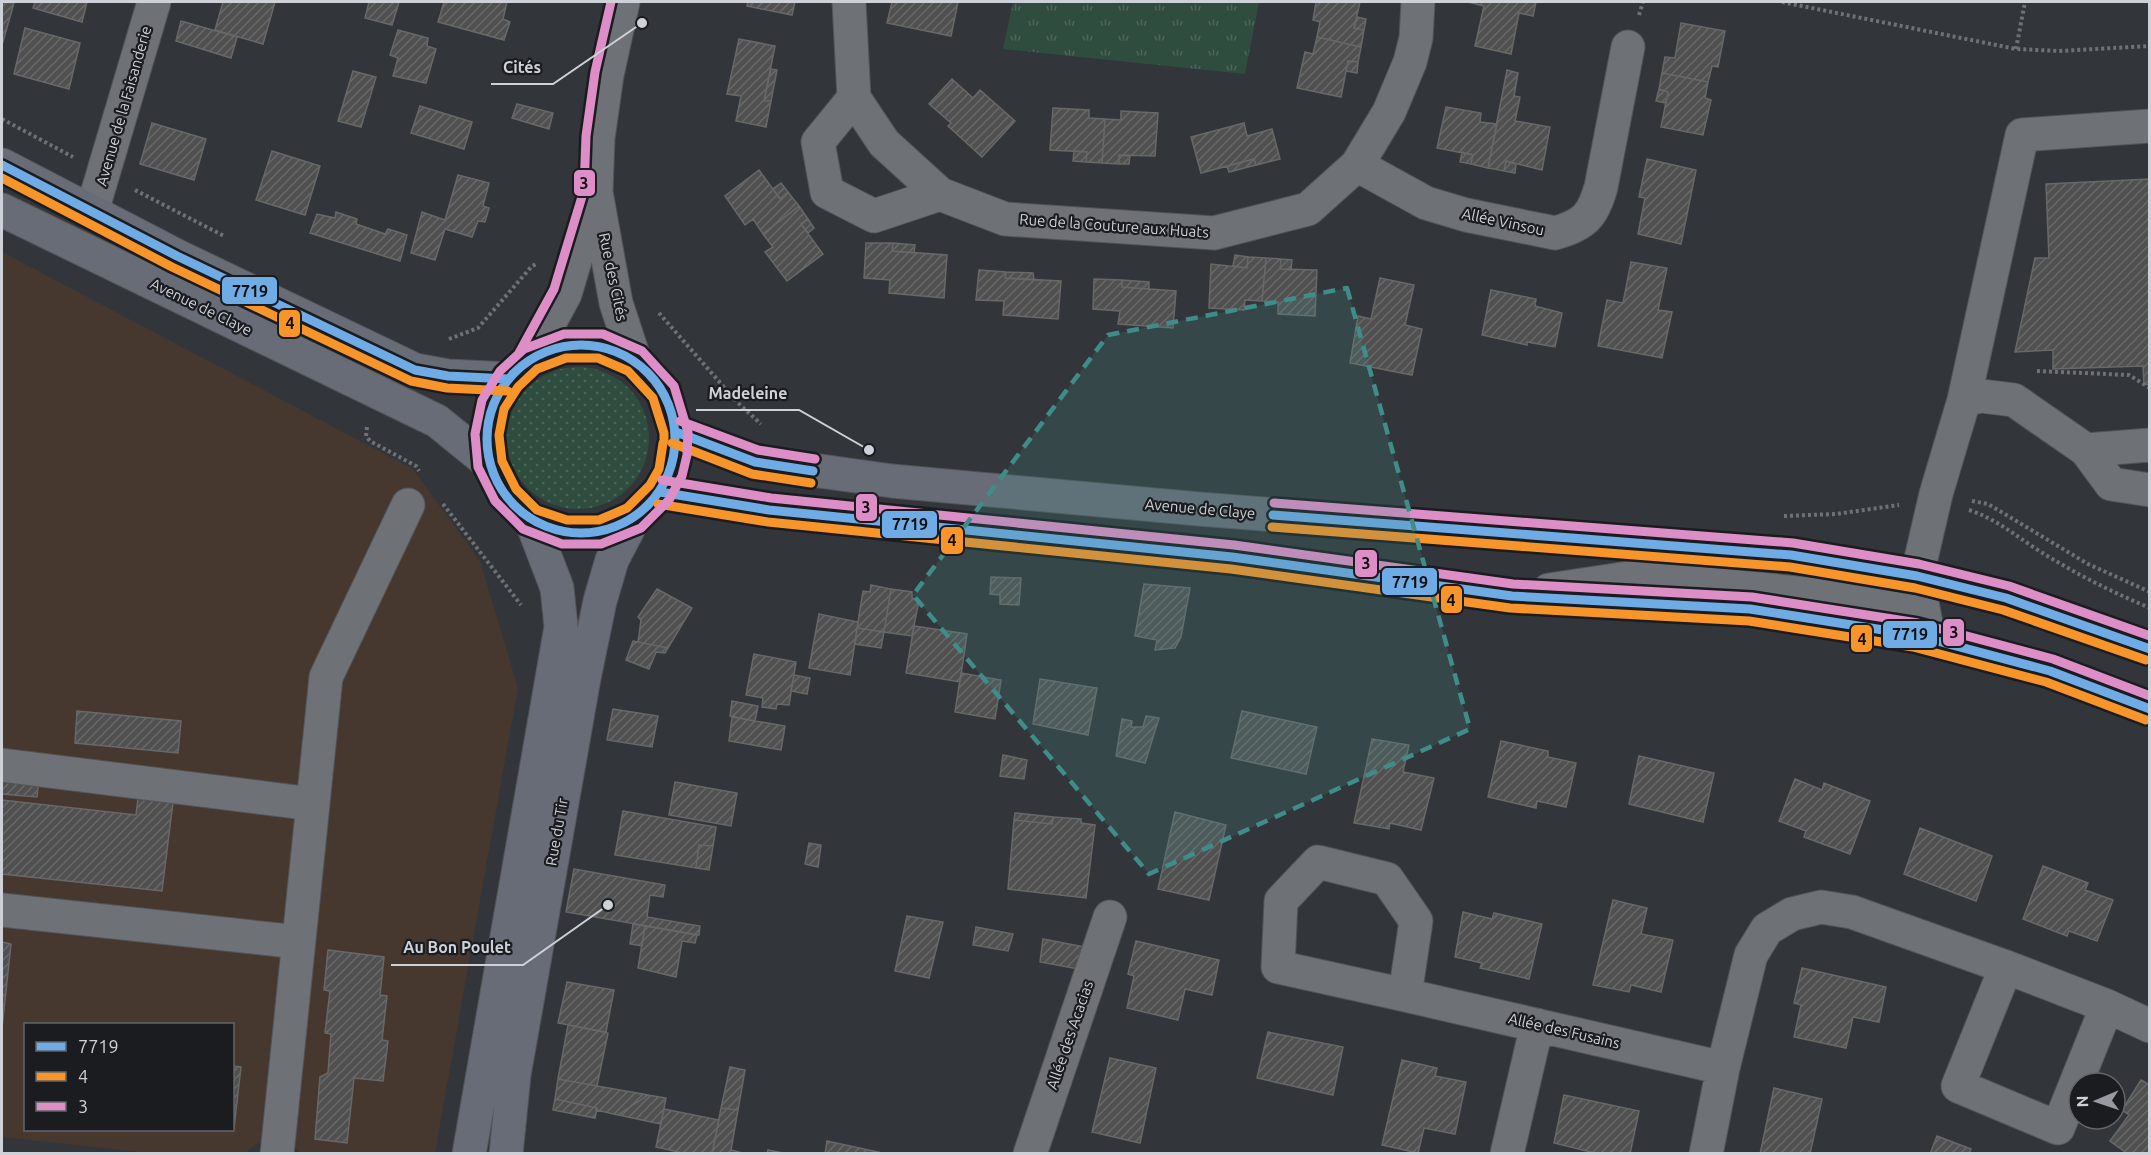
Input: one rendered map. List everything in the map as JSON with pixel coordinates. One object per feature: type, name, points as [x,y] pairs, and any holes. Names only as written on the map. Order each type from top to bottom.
[{"type":"main road","points":[[2,165],[177,256],[415,370],[447,376],[519,369],[564,346],[601,346],[636,361],[664,392],[676,432],[675,453],[670,473],[660,492],[634,518],[601,532],[565,532],[531,520],[506,496],[490,464],[487,434],[494,404],[519,369]]},
{"type":"main road","name":"Avenue de Claye","points":[[2,210],[437,421],[490,464]]},
{"type":"main road","name":"Avenue de Claye","points":[[676,432],[755,462],[881,479],[1199,509],[1780,554],[1917,576],[2006,598],[2150,649]]},
{"type":"main road","points":[[660,492],[769,510],[1232,556],[1512,596],[1750,609],[1929,639],[2050,671],[2150,709]]},
{"type":"main road","name":"Rue du Tir","points":[[506,1154],[514,1075],[584,678],[600,601],[612,560],[634,518]]},
{"type":"main road","points":[[469,1154],[561,627],[557,588],[531,520]]},
{"type":"street","name":"Avenue de la Faisanderie","points":[[93,211],[154,2]]},
{"type":"street","name":"Rue des Cités","points":[[623,2],[607,75],[597,138],[596,192],[616,303],[636,361]]},
{"type":"street","points":[[849,2],[854,98],[818,142],[827,192],[874,216],[939,194]]},
{"type":"street","name":"Rue de la Couture aux Huats","points":[[854,98],[884,143],[939,194],[1005,219],[1214,233],[1308,209],[1357,165],[1377,133],[1404,79],[1416,38],[1419,2]]},
{"type":"street","name":"Allée Vinsou","points":[[1357,165],[1426,203],[1466,215],[1555,233],[1567,230],[1585,220],[1595,206],[1628,47]]},
{"type":"street","points":[[1512,596],[1635,577],[1901,603],[1917,576],[1935,500],[1964,400],[2022,135],[2150,126]]},
{"type":"street","name":"Rue des Cités","points":[[519,369],[565,294],[596,192]]},
{"type":"street","points":[[1964,400],[1981,396],[2014,400],[2086,450],[2111,484],[2150,489]]},
{"type":"street","points":[[2086,450],[2150,445]]},
{"type":"street","points":[[277,1154],[326,677],[408,505]]},
{"type":"street","points":[[1917,576],[1929,639]]},
{"type":"street","points":[[2,765],[312,804]]},
{"type":"street","name":"Allée des Fusains","points":[[1406,995],[1416,921],[1387,879],[1318,862],[1281,901],[1278,967],[1723,1068]]},
{"type":"street","points":[[1706,1154],[1723,1068],[1751,955],[1767,929],[1792,914],[1821,907],[1852,912],[2006,967],[2107,1006],[2150,1026]]},
{"type":"street","points":[[2,910],[298,942]]},
{"type":"street","name":"Allée des Acacias","points":[[1030,1154],[1110,917]]},
{"type":"street","points":[[2006,967],[1958,1086],[2058,1128],[2107,1006]]},
{"type":"street","points":[[1507,1154],[1537,1025]]},
{"type":"path","points":[[1782,2],[2016,49],[2059,51],[2150,46]]},
{"type":"path","points":[[2016,49],[2025,2]]},
{"type":"path","points":[[2,119],[226,237]]},
{"type":"path","points":[[656,310],[737,402],[759,423],[765,425]]},
{"type":"path","points":[[2036,371],[2128,375],[2150,388]]},
{"type":"path","points":[[1935,500],[1997,521],[2040,551],[2089,580],[2150,608]]},
{"type":"path","points":[[1780,516],[1836,514],[1935,500],[1988,504],[2088,564],[2150,592]]},
{"type":"highlighted area","points":[[1347,288],[1470,729],[1149,874],[913,595],[1108,335]]},
{"type":"shaded area","points":[[2,252],[413,469],[480,561],[518,688],[435,1153],[301,1153],[293,1145],[259,1142],[245,1153],[160,1154],[2,1137]]},
{"type":"green space","points":[[1013,2],[1259,2],[1245,74],[1003,49]]},
{"type":"green space","points":[[578,367],[605,373],[628,388],[643,411],[649,438],[643,465],[628,488],[605,503],[578,509],[551,503],[528,488],[513,465],[507,438],[513,411],[528,388],[551,373]]},
{"type":"building","points":[[2,2],[14,3],[2,45]]},
{"type":"building","points":[[35,2],[87,2],[82,22],[33,8]]},
{"type":"building","points":[[223,2],[275,2],[263,44],[215,30]]},
{"type":"building","points":[[369,2],[399,2],[392,25],[365,18]]},
{"type":"building","points":[[444,2],[507,2],[503,19],[510,22],[504,40],[438,22]]},
{"type":"building","points":[[748,2],[795,2],[792,15],[747,6]]},
{"type":"building","points":[[892,2],[958,2],[951,36],[887,23]]},
{"type":"building","points":[[1316,2],[1360,2],[1354,28],[1364,30],[1361,47],[1317,37],[1320,22],[1313,20]]},
{"type":"building","points":[[1468,2],[1536,2],[1533,16],[1519,13],[1511,54],[1475,46],[1484,6]]},
{"type":"building","points":[[1357,17],[1366,19],[1364,30],[1354,28]]},
{"type":"building","points":[[181,21],[237,37],[231,58],[176,41]]},
{"type":"building","points":[[1681,23],[1725,31],[1718,67],[1712,66],[1708,82],[1662,73],[1665,57],[1675,58]]},
{"type":"building","points":[[25,28],[80,43],[69,89],[14,74]]},
{"type":"building","points":[[398,30],[428,38],[427,46],[436,49],[426,83],[393,76],[398,58],[390,55]]},
{"type":"building","points":[[1317,37],[1361,47],[1358,62],[1348,61],[1341,97],[1297,88],[1305,52],[1313,54]]},
{"type":"building","points":[[739,39],[775,46],[764,101],[771,101],[766,127],[736,121],[741,96],[727,94]]},
{"type":"building","points":[[1348,61],[1358,62],[1357,73],[1346,71]]},
{"type":"building","points":[[771,69],[777,70],[771,101],[764,101]]},
{"type":"building","points":[[1507,70],[1518,73],[1514,96],[1520,97],[1515,121],[1550,127],[1542,170],[1506,161],[1504,171],[1488,168]]},
{"type":"building","points":[[353,71],[376,77],[361,127],[338,121]]},
{"type":"building","points":[[1662,73],[1708,82],[1705,98],[1711,100],[1703,135],[1661,127],[1668,92],[1659,89]]},
{"type":"building","points":[[952,79],[973,98],[980,90],[1015,121],[982,157],[948,126],[951,123],[929,104]]},
{"type":"building","points":[[1659,89],[1668,92],[1666,103],[1656,101]]},
{"type":"building","points":[[517,104],[553,113],[549,129],[512,118]]},
{"type":"building","points":[[420,106],[472,122],[464,149],[411,133]]},
{"type":"building","points":[[1446,107],[1481,113],[1480,122],[1497,124],[1488,168],[1471,164],[1473,155],[1437,148]]},
{"type":"building","points":[[1053,108],[1089,110],[1089,118],[1105,119],[1102,163],[1086,162],[1087,152],[1050,150]]},
{"type":"building","points":[[1121,111],[1158,113],[1155,156],[1119,155],[1119,164],[1102,163],[1105,119],[1121,120]]},
{"type":"building","points":[[152,123],[206,139],[194,180],[140,164]]},
{"type":"building","points":[[1244,123],[1247,136],[1272,129],[1280,159],[1256,165],[1254,159],[1201,173],[1191,137]]},
{"type":"building","points":[[272,151],[320,166],[305,215],[256,200]]},
{"type":"building","points":[[1074,151],[1087,152],[1086,162],[1073,161]]},
{"type":"building","points":[[1462,152],[1473,155],[1471,164],[1460,162]]},
{"type":"building","points":[[1119,155],[1130,156],[1129,164],[1119,164]]},
{"type":"building","points":[[1254,159],[1256,165],[1229,172],[1227,166]]},
{"type":"building","points":[[1647,159],[1696,170],[1681,244],[1638,234],[1645,198],[1639,197]]},
{"type":"building","points":[[1506,161],[1516,164],[1515,173],[1504,171]]},
{"type":"building","points":[[759,170],[780,199],[788,192],[799,206],[763,234],[753,219],[745,225],[725,196]]},
{"type":"building","points":[[458,175],[489,183],[483,206],[489,208],[485,222],[478,221],[472,237],[445,229],[435,260],[411,253],[422,212],[445,220]]},
{"type":"building","points":[[2150,179],[2150,385],[2144,384],[2143,366],[2053,369],[2053,350],[2015,352],[2035,258],[2049,258],[2046,184]]},
{"type":"building","points":[[781,183],[788,192],[780,199],[773,189]]},
{"type":"building","points":[[799,206],[808,219],[801,224],[823,254],[787,281],[765,252],[773,247],[763,234]]},
{"type":"building","points":[[336,212],[357,219],[356,224],[385,234],[388,229],[407,235],[400,261],[310,233],[317,214],[335,218]]},
{"type":"building","points":[[808,219],[814,228],[808,233],[801,224]]},
{"type":"building","points":[[866,243],[893,243],[892,251],[947,255],[944,298],[889,293],[890,280],[864,278]]},
{"type":"building","points":[[893,243],[915,245],[914,253],[892,251]]},
{"type":"building","points":[[1235,255],[1248,257],[1247,268],[1233,266]]},
{"type":"building","points":[[1248,257],[1266,258],[1262,301],[1245,300],[1244,310],[1209,308],[1211,264],[1247,268]]},
{"type":"building","points":[[1266,258],[1281,259],[1280,269],[1317,270],[1315,316],[1278,314],[1278,302],[1262,301]]},
{"type":"building","points":[[1281,259],[1292,260],[1291,270],[1280,269]]},
{"type":"building","points":[[1631,262],[1667,268],[1658,310],[1672,312],[1662,358],[1598,346],[1607,300],[1623,303]]},
{"type":"building","points":[[979,270],[1006,272],[1005,278],[1061,281],[1058,319],[1003,315],[1004,301],[976,300]]},
{"type":"building","points":[[1006,272],[1033,273],[1034,280],[1005,278]]},
{"type":"building","points":[[1380,278],[1414,285],[1405,325],[1422,329],[1412,375],[1350,363],[1358,316],[1371,319]]},
{"type":"building","points":[[1094,279],[1122,280],[1122,287],[1176,291],[1173,328],[1118,324],[1120,311],[1093,309]]},
{"type":"building","points":[[1122,280],[1149,282],[1149,289],[1122,287]]},
{"type":"building","points":[[1491,290],[1536,299],[1535,306],[1562,313],[1555,347],[1527,342],[1527,345],[1482,335]]},
{"type":"building","points":[[991,577],[1021,578],[1019,605],[1000,604],[1000,595],[990,594]]},
{"type":"building","points":[[1144,584],[1190,588],[1181,637],[1175,648],[1155,650],[1157,640],[1135,636]]},
{"type":"building","points":[[871,585],[891,589],[884,632],[857,628],[863,591],[870,592]]},
{"type":"building","points":[[657,589],[692,608],[668,648],[638,642],[641,620],[638,617]]},
{"type":"building","points":[[891,589],[912,592],[912,598],[919,600],[912,636],[884,632]]},
{"type":"building","points":[[819,614],[858,622],[850,675],[809,668]]},
{"type":"building","points":[[914,626],[967,634],[960,682],[906,673]]},
{"type":"building","points":[[857,628],[884,632],[881,648],[855,644]]},
{"type":"building","points":[[633,641],[668,648],[665,653],[656,652],[649,669],[626,660]]},
{"type":"building","points":[[754,654],[796,662],[789,705],[777,704],[776,709],[762,707],[763,698],[746,695]]},
{"type":"building","points":[[961,673],[1001,680],[995,719],[955,712]]},
{"type":"building","points":[[794,675],[810,678],[807,694],[791,691]]},
{"type":"building","points":[[1040,679],[1097,688],[1088,735],[1033,724]]},
{"type":"building","points":[[732,701],[758,706],[755,721],[730,716]]},
{"type":"building","points":[[613,709],[658,716],[652,747],[607,740]]},
{"type":"building","points":[[77,711],[181,721],[178,753],[75,743]]},
{"type":"building","points":[[1242,711],[1317,727],[1306,774],[1231,758]]},
{"type":"building","points":[[1146,716],[1159,718],[1145,763],[1116,756],[1122,719],[1132,721],[1131,727],[1143,727]]},
{"type":"building","points":[[732,717],[785,726],[781,750],[729,741]]},
{"type":"building","points":[[1372,739],[1409,745],[1403,772],[1434,778],[1421,830],[1390,823],[1389,829],[1354,823]]},
{"type":"building","points":[[1501,741],[1548,751],[1548,757],[1576,763],[1566,807],[1537,801],[1536,808],[1488,797]]},
{"type":"building","points":[[1003,755],[1027,760],[1024,779],[1000,776]]},
{"type":"building","points":[[1639,756],[1714,773],[1703,822],[1629,804]]},
{"type":"building","points":[[2,774],[39,778],[37,797],[2,794]]},
{"type":"building","points":[[1795,779],[1822,790],[1824,783],[1870,801],[1850,854],[1804,837],[1806,831],[1779,821]]},
{"type":"building","points":[[675,782],[737,793],[731,826],[669,815]]},
{"type":"building","points":[[138,798],[173,802],[162,891],[2,874],[2,800],[136,815]]},
{"type":"building","points":[[623,811],[716,827],[713,846],[699,845],[696,868],[615,855]]},
{"type":"building","points":[[1175,812],[1226,825],[1209,900],[1158,889]]},
{"type":"building","points":[[1015,813],[1053,817],[1052,824],[1014,820]]},
{"type":"building","points":[[1053,817],[1081,819],[1081,823],[1095,825],[1086,898],[1008,889],[1014,820],[1052,824]]},
{"type":"building","points":[[1920,828],[1992,856],[1976,901],[1904,874]]},
{"type":"building","points":[[809,843],[821,845],[818,867],[805,864]]},
{"type":"building","points":[[699,845],[713,846],[709,870],[696,868]]},
{"type":"building","points":[[2043,866],[2088,883],[2085,890],[2113,900],[2097,941],[2069,931],[2067,936],[2023,919]]},
{"type":"building","points":[[574,869],[665,885],[663,897],[650,895],[647,917],[700,926],[699,935],[566,912]]},
{"type":"building","points":[[1613,900],[1647,908],[1641,934],[1673,940],[1661,992],[1631,985],[1629,992],[1593,985]]},
{"type":"building","points":[[1463,912],[1492,919],[1494,913],[1542,924],[1529,979],[1480,968],[1482,963],[1455,957]]},
{"type":"building","points":[[907,916],[943,922],[929,978],[895,971]]},
{"type":"building","points":[[633,924],[645,926],[642,946],[630,944]]},
{"type":"building","points":[[645,926],[697,935],[695,943],[682,941],[676,977],[638,968]]},
{"type":"building","points":[[976,927],[1013,934],[1008,951],[973,945]]},
{"type":"building","points":[[1043,939],[1085,947],[1078,969],[1040,962]]},
{"type":"building","points":[[1136,941],[1219,960],[1212,995],[1185,989],[1178,1020],[1127,1008],[1134,976],[1128,974]]},
{"type":"building","points":[[2,942],[11,944],[2,1028]]},
{"type":"building","points":[[328,950],[384,957],[380,995],[387,996],[382,1040],[388,1041],[383,1081],[354,1078],[347,1143],[315,1139],[320,1077],[328,1073],[331,1034],[325,1033],[330,991],[324,990]]},
{"type":"building","points":[[1802,968],[1886,987],[1879,1022],[1853,1017],[1846,1048],[1794,1037],[1801,1005],[1794,1003]]},
{"type":"building","points":[[567,982],[614,990],[606,1032],[558,1023]]},
{"type":"building","points":[[568,1025],[608,1033],[597,1086],[558,1079]]},
{"type":"building","points":[[1268,1032],[1343,1047],[1333,1095],[1257,1078]]},
{"type":"building","points":[[1110,1058],[1156,1068],[1140,1143],[1092,1132]]},
{"type":"building","points":[[1402,1060],[1437,1068],[1435,1076],[1466,1082],[1455,1134],[1424,1128],[1418,1153],[1382,1145]]},
{"type":"building","points":[[234,1066],[241,1067],[234,1128]]},
{"type":"building","points":[[730,1067],[745,1070],[738,1110],[721,1108]]},
{"type":"building","points":[[558,1079],[648,1095],[618,1115],[555,1099]]},
{"type":"building","points":[[2141,1080],[2150,1085],[2150,1154],[2128,1154],[2110,1141],[2117,1131],[2127,1131],[2129,1115],[2127,1102]]},
{"type":"building","points":[[1774,1088],[1822,1099],[1810,1154],[1760,1154]]},
{"type":"building","points":[[648,1095],[666,1098],[661,1124],[618,1115]]},
{"type":"building","points":[[1564,1095],[1639,1111],[1630,1154],[1599,1154],[1554,1143]]},
{"type":"building","points":[[555,1099],[597,1108],[595,1118],[553,1110]]},
{"type":"building","points":[[721,1108],[738,1110],[731,1150],[746,1154],[712,1154]]},
{"type":"building","points":[[664,1109],[719,1120],[712,1154],[687,1154],[656,1147]]},
{"type":"building","points":[[1937,1136],[1971,1149],[1969,1154],[1930,1154]]},
{"type":"building","points":[[827,1141],[887,1154],[825,1154]]},
{"type":"building","points":[[768,1150],[788,1154],[767,1154]]},
{"type":"transit line","name":"3","points":[[519,353],[554,289],[584,190],[586,136],[595,72],[611,2]]},
{"type":"transit line","name":"7719","points":[[2,165],[177,256],[415,370],[448,376],[509,379]]},
{"type":"transit line","name":"4","points":[[2,178],[172,267],[411,381],[447,388],[508,391]]},
{"type":"transit line","name":"3","points":[[687,429],[674,386],[642,351],[603,334],[564,334],[524,349],[500,371],[482,400],[475,434],[478,467],[495,501],[523,529],[562,544],[601,544],[641,528],[669,500],[682,476],[687,455],[688,432]]},
{"type":"transit line","name":"7719","points":[[581,345],[617,352],[633,361],[647,373],[659,387],[668,403],[675,439],[668,475],[659,491],[647,505],[633,517],[617,526],[581,533],[545,526],[529,517],[515,505],[503,491],[494,475],[487,439],[494,403],[503,387],[515,373],[529,361],[545,352],[581,345]]},
{"type":"transit line","name":"4","points":[[663,443],[659,469],[650,485],[627,508],[599,520],[567,520],[537,510],[516,489],[502,461],[499,435],[504,409],[518,387],[537,369],[566,358],[598,358],[628,371],[653,398],[664,439]]},
{"type":"transit line","name":"3","points":[[680,421],[758,450],[815,459]]},
{"type":"transit line","name":"7719","points":[[676,432],[755,462],[813,471]]},
{"type":"transit line","name":"4","points":[[672,443],[752,474],[811,483]]},
{"type":"transit line","name":"3","points":[[662,480],[771,498],[1234,545],[1513,584],[1752,597],[1918,623],[2053,659],[2150,696]]},
{"type":"transit line","name":"7719","points":[[660,492],[769,510],[1232,557],[1512,596],[1750,609],[1915,635],[2050,671],[2150,709]]},
{"type":"transit line","name":"3","points":[[1274,503],[1793,543],[1919,564],[2009,586],[2150,636]]},
{"type":"transit line","name":"4","points":[[658,504],[768,522],[1231,569],[1510,608],[1749,621],[1913,647],[2046,682],[2146,720]]},
{"type":"transit line","name":"7719","points":[[1273,515],[1791,555],[1917,576],[2006,598],[2150,649]]},
{"type":"transit line","name":"4","points":[[1272,527],[1790,567],[1915,588],[2003,610],[2146,660]]},
{"type":"place","name":"Cités","points":[[642,23]]},
{"type":"place","name":"Madeleine","points":[[869,450]]},
{"type":"place","name":"Au Bon Poulet","points":[[608,905]]}]
